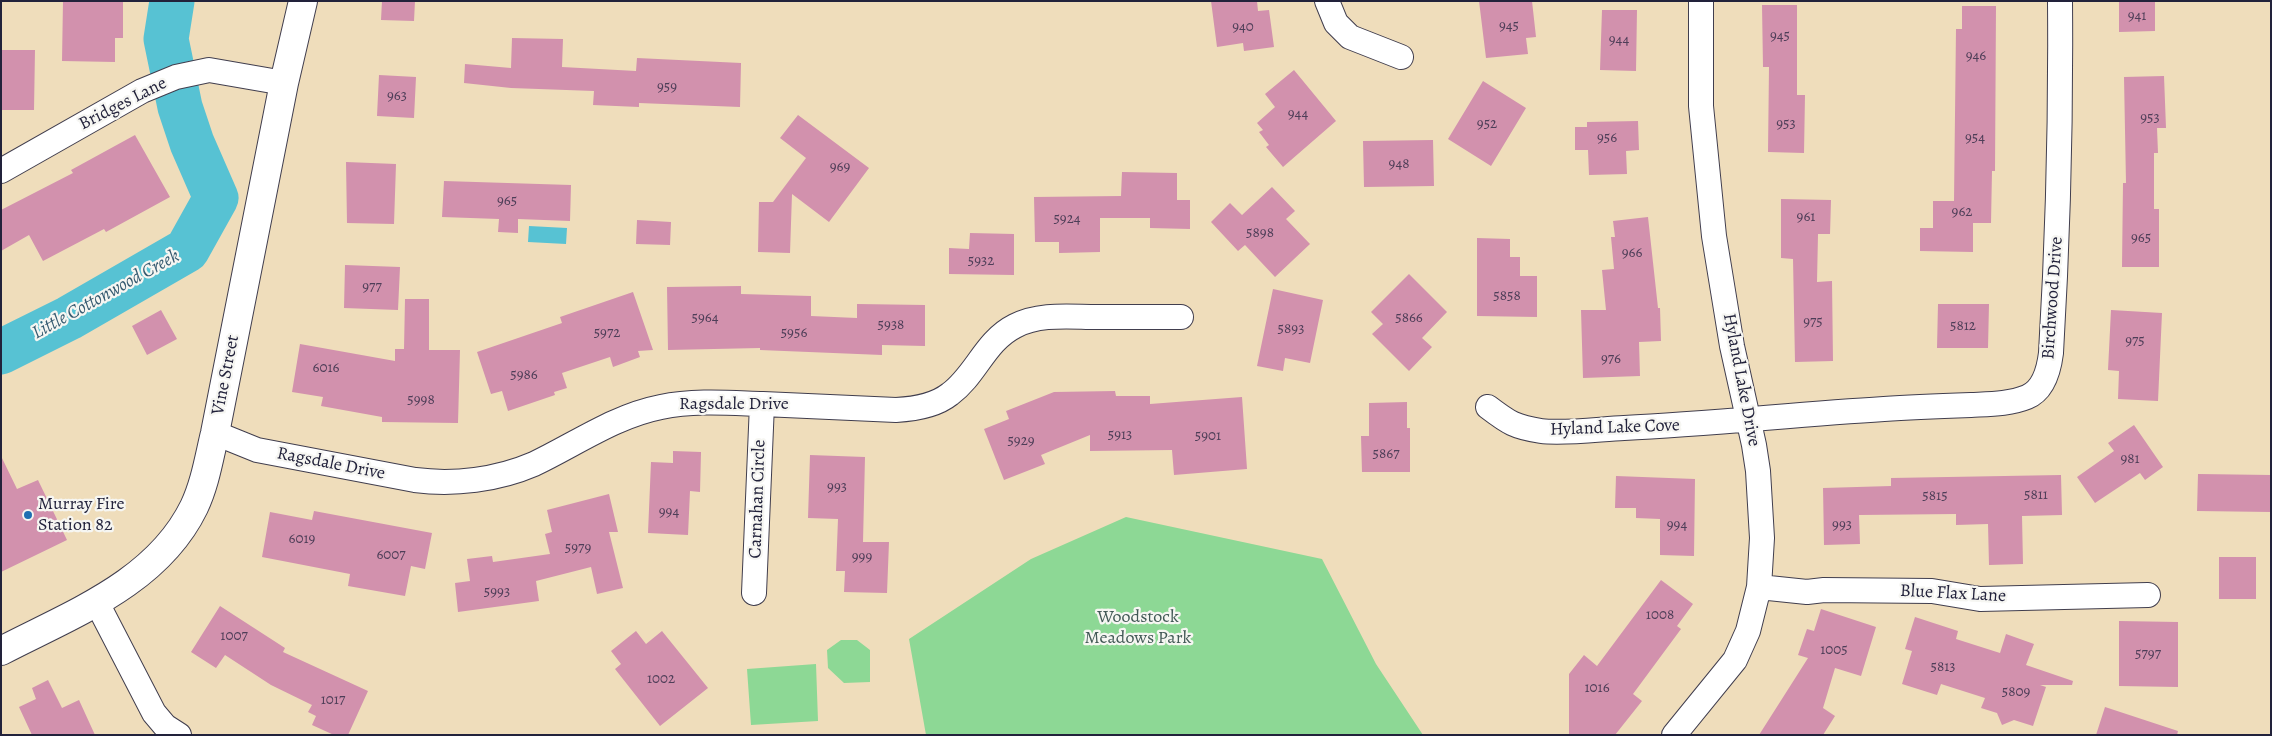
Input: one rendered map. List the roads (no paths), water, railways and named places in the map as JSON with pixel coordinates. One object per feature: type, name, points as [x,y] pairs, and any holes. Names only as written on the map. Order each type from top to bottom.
[{"type":"street","name":"Vine Street","points":[[1,651],[96,601],[135,578],[148,567],[179,532],[200,492],[215,433],[302,1]]},
{"type":"street","points":[[1327,1],[1336,23],[1350,37],[1401,57]]},
{"type":"street","name":"Hyland Lake Drive","points":[[1674,735],[1735,660],[1748,631],[1759,587],[1762,538],[1759,494],[1749,419],[1732,346],[1714,236],[1700,106],[1700,1]]},
{"type":"street","name":"Birchwood Drive","points":[[1749,419],[1886,408],[1991,404],[2020,400],[2030,396],[2038,389],[2049,370],[2057,248],[2061,103],[2060,1]]},
{"type":"street","name":"Bridges Lane","points":[[1,171],[154,84],[196,71],[218,70],[284,83]]},
{"type":"street","name":"Ragsdale Drive","points":[[215,433],[257,450],[415,480],[452,482],[480,479],[514,471],[532,464],[620,420],[660,407],[699,403],[896,410],[918,408],[950,394],[994,342],[1014,327],[1026,322],[1050,318],[1181,316]]},
{"type":"street","name":"Carnahan Circle","points":[[754,593],[762,404]]},
{"type":"street","name":"Hyland Lake Cove","points":[[1488,407],[1512,425],[1544,432],[1707,424],[1749,419]]},
{"type":"street","name":"Blue Flax Lane","points":[[1759,587],[1807,592],[1824,590],[1932,591],[1980,599],[2148,595]]},
{"type":"street","points":[[96,601],[154,713],[165,726],[179,735]]},
{"type":"water","points":[[529,226],[567,228],[566,244],[528,242]]},
{"type":"waterway","name":"Little Cottonwood Creek","points":[[1,352],[69,318],[187,250],[216,198],[192,143],[180,107],[166,39],[172,1]]},
{"type":"place","name":"Murray Fire Station 82","points":[[28,515]]},
{"type":"park label","name":"Woodstock Meadows Park","points":[[1138,628]]}]
